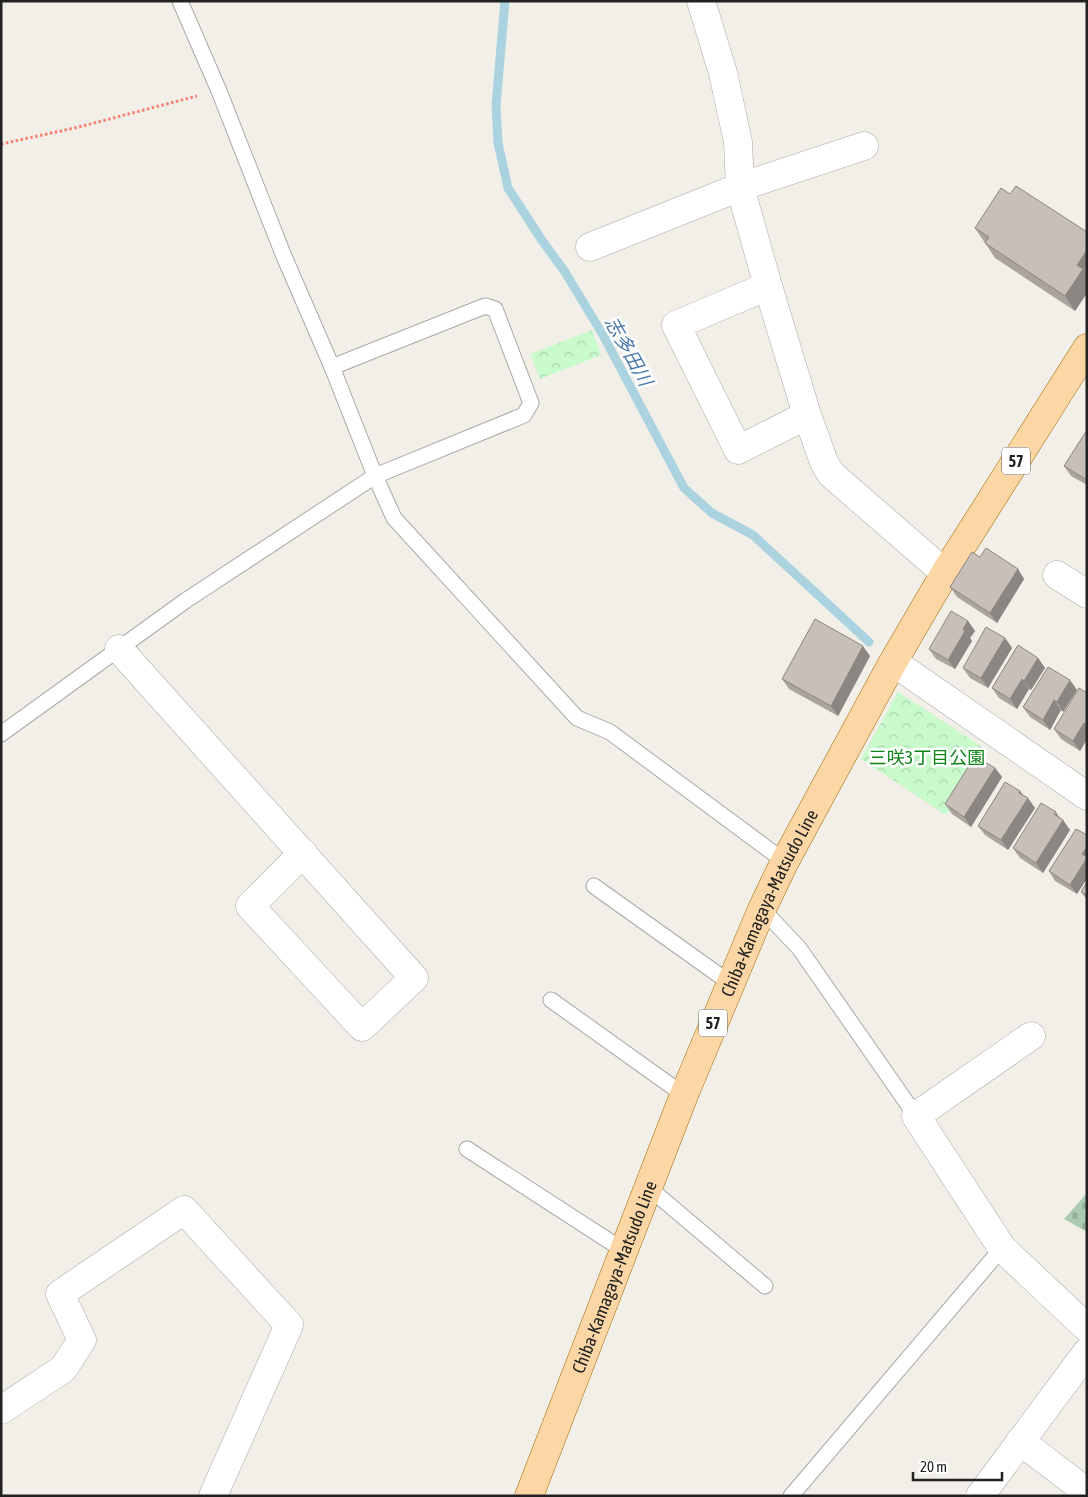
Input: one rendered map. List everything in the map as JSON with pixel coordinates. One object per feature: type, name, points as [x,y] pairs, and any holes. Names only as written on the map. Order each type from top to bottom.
[{"type":"main road","name":"Chiba-Kamagaya-Matsudo Line","points":[[529,1496],[684,1095],[762,909],[892,662],[945,573],[1087,348]]},
{"type":"street","points":[[702,1],[724,73],[738,142],[740,187],[807,415],[824,462],[831,474],[945,573]]},
{"type":"street","points":[[590,247],[740,187],[864,146]]},
{"type":"street","points":[[768,286],[676,324],[738,450],[807,415]]},
{"type":"street","points":[[1057,575],[1087,594]]},
{"type":"street","points":[[119,649],[303,853],[414,978],[362,1027],[250,906],[303,853]]},
{"type":"street","points":[[892,662],[1087,796]]},
{"type":"street","points":[[1031,1036],[916,1116],[1002,1248],[1087,1328]]},
{"type":"street","points":[[1,1410],[63,1369],[82,1340],[60,1294],[184,1210],[289,1325],[213,1496]]},
{"type":"street","points":[[980,1496],[1087,1352]]},
{"type":"street","points":[[1020,1441],[1087,1492]]},
{"type":"lane","points":[[180,1],[219,91],[283,254],[394,518],[577,718],[610,732],[786,861]]},
{"type":"lane","points":[[1,734],[185,602],[375,476],[524,416],[531,403],[495,309],[485,306],[332,367]]},
{"type":"lane","points":[[594,886],[730,984]]},
{"type":"lane","points":[[762,909],[799,948],[916,1116]]},
{"type":"lane","points":[[551,1000],[684,1095]]},
{"type":"lane","points":[[467,1149],[623,1250]]},
{"type":"lane","points":[[648,1187],[765,1286]]},
{"type":"lane","points":[[791,1496],[1002,1248]]},
{"type":"path","points":[[1,144],[79,127],[219,91]]},
{"type":"green space","points":[[592,330],[601,355],[540,379],[530,354]]},
{"type":"green space","name":"三咲3丁目公園","points":[[898,692],[987,750],[946,815],[861,759]]},
{"type":"green space","points":[[1087,1193],[1087,1232],[1064,1219]]},
{"type":"building","points":[[1016,186],[1087,232],[1087,250],[1077,265],[1083,269],[1065,296],[985,243],[989,237],[975,228],[1001,188],[1010,194]]},
{"type":"building","points":[[1087,430],[1087,480],[1064,466]]},
{"type":"building","points":[[986,548],[1018,569],[990,613],[950,587],[972,552],[980,557]]},
{"type":"building","points":[[951,611],[968,621],[963,629],[965,631],[948,660],[929,649]]},
{"type":"building","points":[[815,619],[863,646],[831,706],[782,679]]},
{"type":"building","points":[[986,627],[1005,638],[981,678],[963,668]]},
{"type":"building","points":[[1018,645],[1038,658],[1010,699],[992,688]]},
{"type":"building","points":[[1048,667],[1070,680],[1057,702],[1054,700],[1043,720],[1023,707]]},
{"type":"building","points":[[1079,688],[1087,693],[1087,724],[1084,723],[1073,741],[1054,729]]},
{"type":"building","points":[[975,756],[995,768],[964,817],[945,804]]},
{"type":"building","points":[[1005,782],[1028,798],[1001,840],[978,826]]},
{"type":"building","points":[[1041,803],[1056,812],[1054,814],[1063,820],[1036,863],[1013,848]]},
{"type":"building","points":[[1076,829],[1087,835],[1087,847],[1082,854],[1087,858],[1070,885],[1049,871]]},
{"type":"building","points":[[1087,882],[1087,895],[1081,892]]},
{"type":"waterway","name":"志多田川","points":[[505,1],[496,105],[498,143],[508,188],[565,272],[603,335],[684,488],[712,513],[753,535],[869,642]]}]
